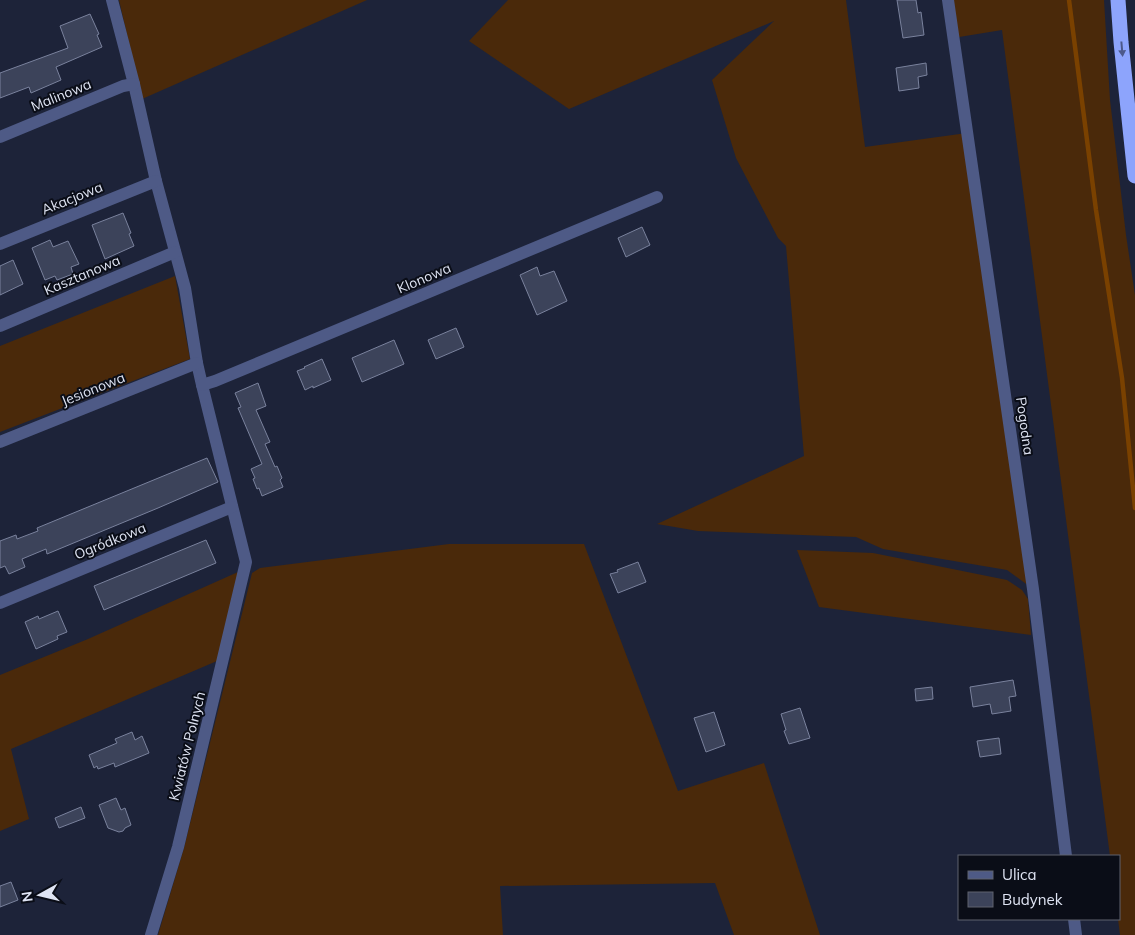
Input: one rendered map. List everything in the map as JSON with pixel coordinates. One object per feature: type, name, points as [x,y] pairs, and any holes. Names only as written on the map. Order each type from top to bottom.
[{"type":"highway","points":[[1118,0],[1135,176]]},
{"type":"street","points":[[112,0],[156,180],[185,288],[197,363],[232,507]]},
{"type":"street","name":"Pogodna","points":[[948,0],[1033,589],[1066,855]]},
{"type":"street","name":"Malinowa","points":[[0,136],[114,90],[134,84]]},
{"type":"street","name":"Akacjowa","points":[[0,244],[156,180]]},
{"type":"street","name":"Klonowa","points":[[202,384],[215,381],[657,197]]},
{"type":"street","name":"Kasztanowa","points":[[0,326],[176,252]]},
{"type":"street","name":"Jesionowa","points":[[0,442],[197,363]]},
{"type":"street","name":"Kwiatów Polnych","points":[[152,935],[178,847],[246,562],[232,507]]},
{"type":"street","name":"Ogródkowa","points":[[0,603],[232,507]]},
{"type":"street","points":[[1074,920],[1076,935]]},
{"type":"shaded area","points":[[119,0],[367,0],[142,99]]},
{"type":"shaded area","points":[[508,0],[846,0],[865,147],[967,133],[1033,589],[1007,570],[883,549],[856,537],[698,531],[657,524],[804,456],[786,246],[778,238],[736,158],[712,80],[774,21],[569,109],[469,41]]},
{"type":"shaded area","points":[[950,0],[1104,0],[1110,100],[1135,295],[1135,935],[1120,935],[1118,920],[1120,920],[1120,855],[1110,855],[1002,30],[953,38]]},
{"type":"shaded area","points":[[175,276],[190,359],[0,432],[0,346]]},
{"type":"shaded area","points":[[449,544],[584,544],[678,791],[764,763],[820,935],[734,935],[715,883],[500,886],[503,935],[158,935],[184,848],[252,573],[260,568]]},
{"type":"shaded area","points":[[797,550],[873,553],[1007,580],[1022,590],[1028,599],[1031,635],[819,607]]},
{"type":"shaded area","points":[[238,572],[217,661],[11,749],[29,819],[0,831],[0,675],[88,639]]},
{"type":"building","points":[[897,0],[916,0],[918,13],[921,12],[924,35],[903,38]]},
{"type":"building","points":[[90,14],[99,34],[97,35],[102,47],[56,67],[61,80],[31,93],[29,87],[0,98],[0,73],[68,48],[60,26]]},
{"type":"building","points":[[926,63],[927,75],[918,77],[919,88],[899,91],[896,68]]},
{"type":"building","points":[[123,213],[134,246],[105,259],[92,225]]},
{"type":"building","points":[[642,227],[650,245],[626,257],[618,238]]},
{"type":"building","points":[[50,240],[53,247],[68,241],[79,264],[71,267],[73,274],[57,280],[55,276],[45,280],[32,248]]},
{"type":"building","points":[[13,260],[23,284],[0,295],[0,266]]},
{"type":"building","points":[[537,267],[540,276],[554,271],[567,301],[537,315],[520,275]]},
{"type":"building","points":[[456,328],[464,347],[436,359],[428,340]]},
{"type":"building","points":[[394,340],[404,364],[362,382],[352,358]]},
{"type":"building","points":[[322,359],[331,380],[305,390],[297,371]]},
{"type":"building","points":[[258,383],[266,406],[256,410],[270,442],[265,444],[275,467],[277,466],[282,478],[280,480],[283,487],[262,496],[259,488],[257,489],[251,469],[262,464],[238,408],[241,407],[235,393]]},
{"type":"building","points":[[207,458],[218,482],[47,554],[46,549],[22,559],[25,567],[9,574],[5,566],[0,568],[0,541],[16,535],[17,539],[38,531],[37,528]]},
{"type":"building","points":[[206,540],[216,563],[104,610],[94,586]]},
{"type":"building","points":[[638,562],[646,582],[618,593],[610,574]]},
{"type":"building","points":[[58,611],[67,632],[57,636],[58,639],[36,649],[25,622],[38,616],[39,619]]},
{"type":"building","points":[[1013,680],[1016,696],[1009,697],[1011,711],[992,714],[990,704],[973,707],[970,687]]},
{"type":"building","points":[[932,687],[933,699],[916,701],[915,689]]},
{"type":"building","points":[[800,708],[810,738],[789,744],[781,714]]},
{"type":"building","points":[[714,712],[725,745],[706,752],[694,718]]},
{"type":"building","points":[[132,732],[135,740],[142,736],[149,753],[115,767],[114,763],[98,769],[97,766],[94,768],[89,755],[117,743],[115,739]]},
{"type":"building","points":[[999,738],[1001,754],[980,757],[977,741]]},
{"type":"building","points":[[116,798],[121,810],[125,808],[131,825],[119,832],[108,828],[99,805]]},
{"type":"building","points":[[81,807],[85,818],[59,828],[55,818]]},
{"type":"building","points":[[11,882],[18,900],[0,907],[0,886]]},
{"type":"waterway","points":[[1069,0],[1096,210],[1122,378],[1135,508]]}]
